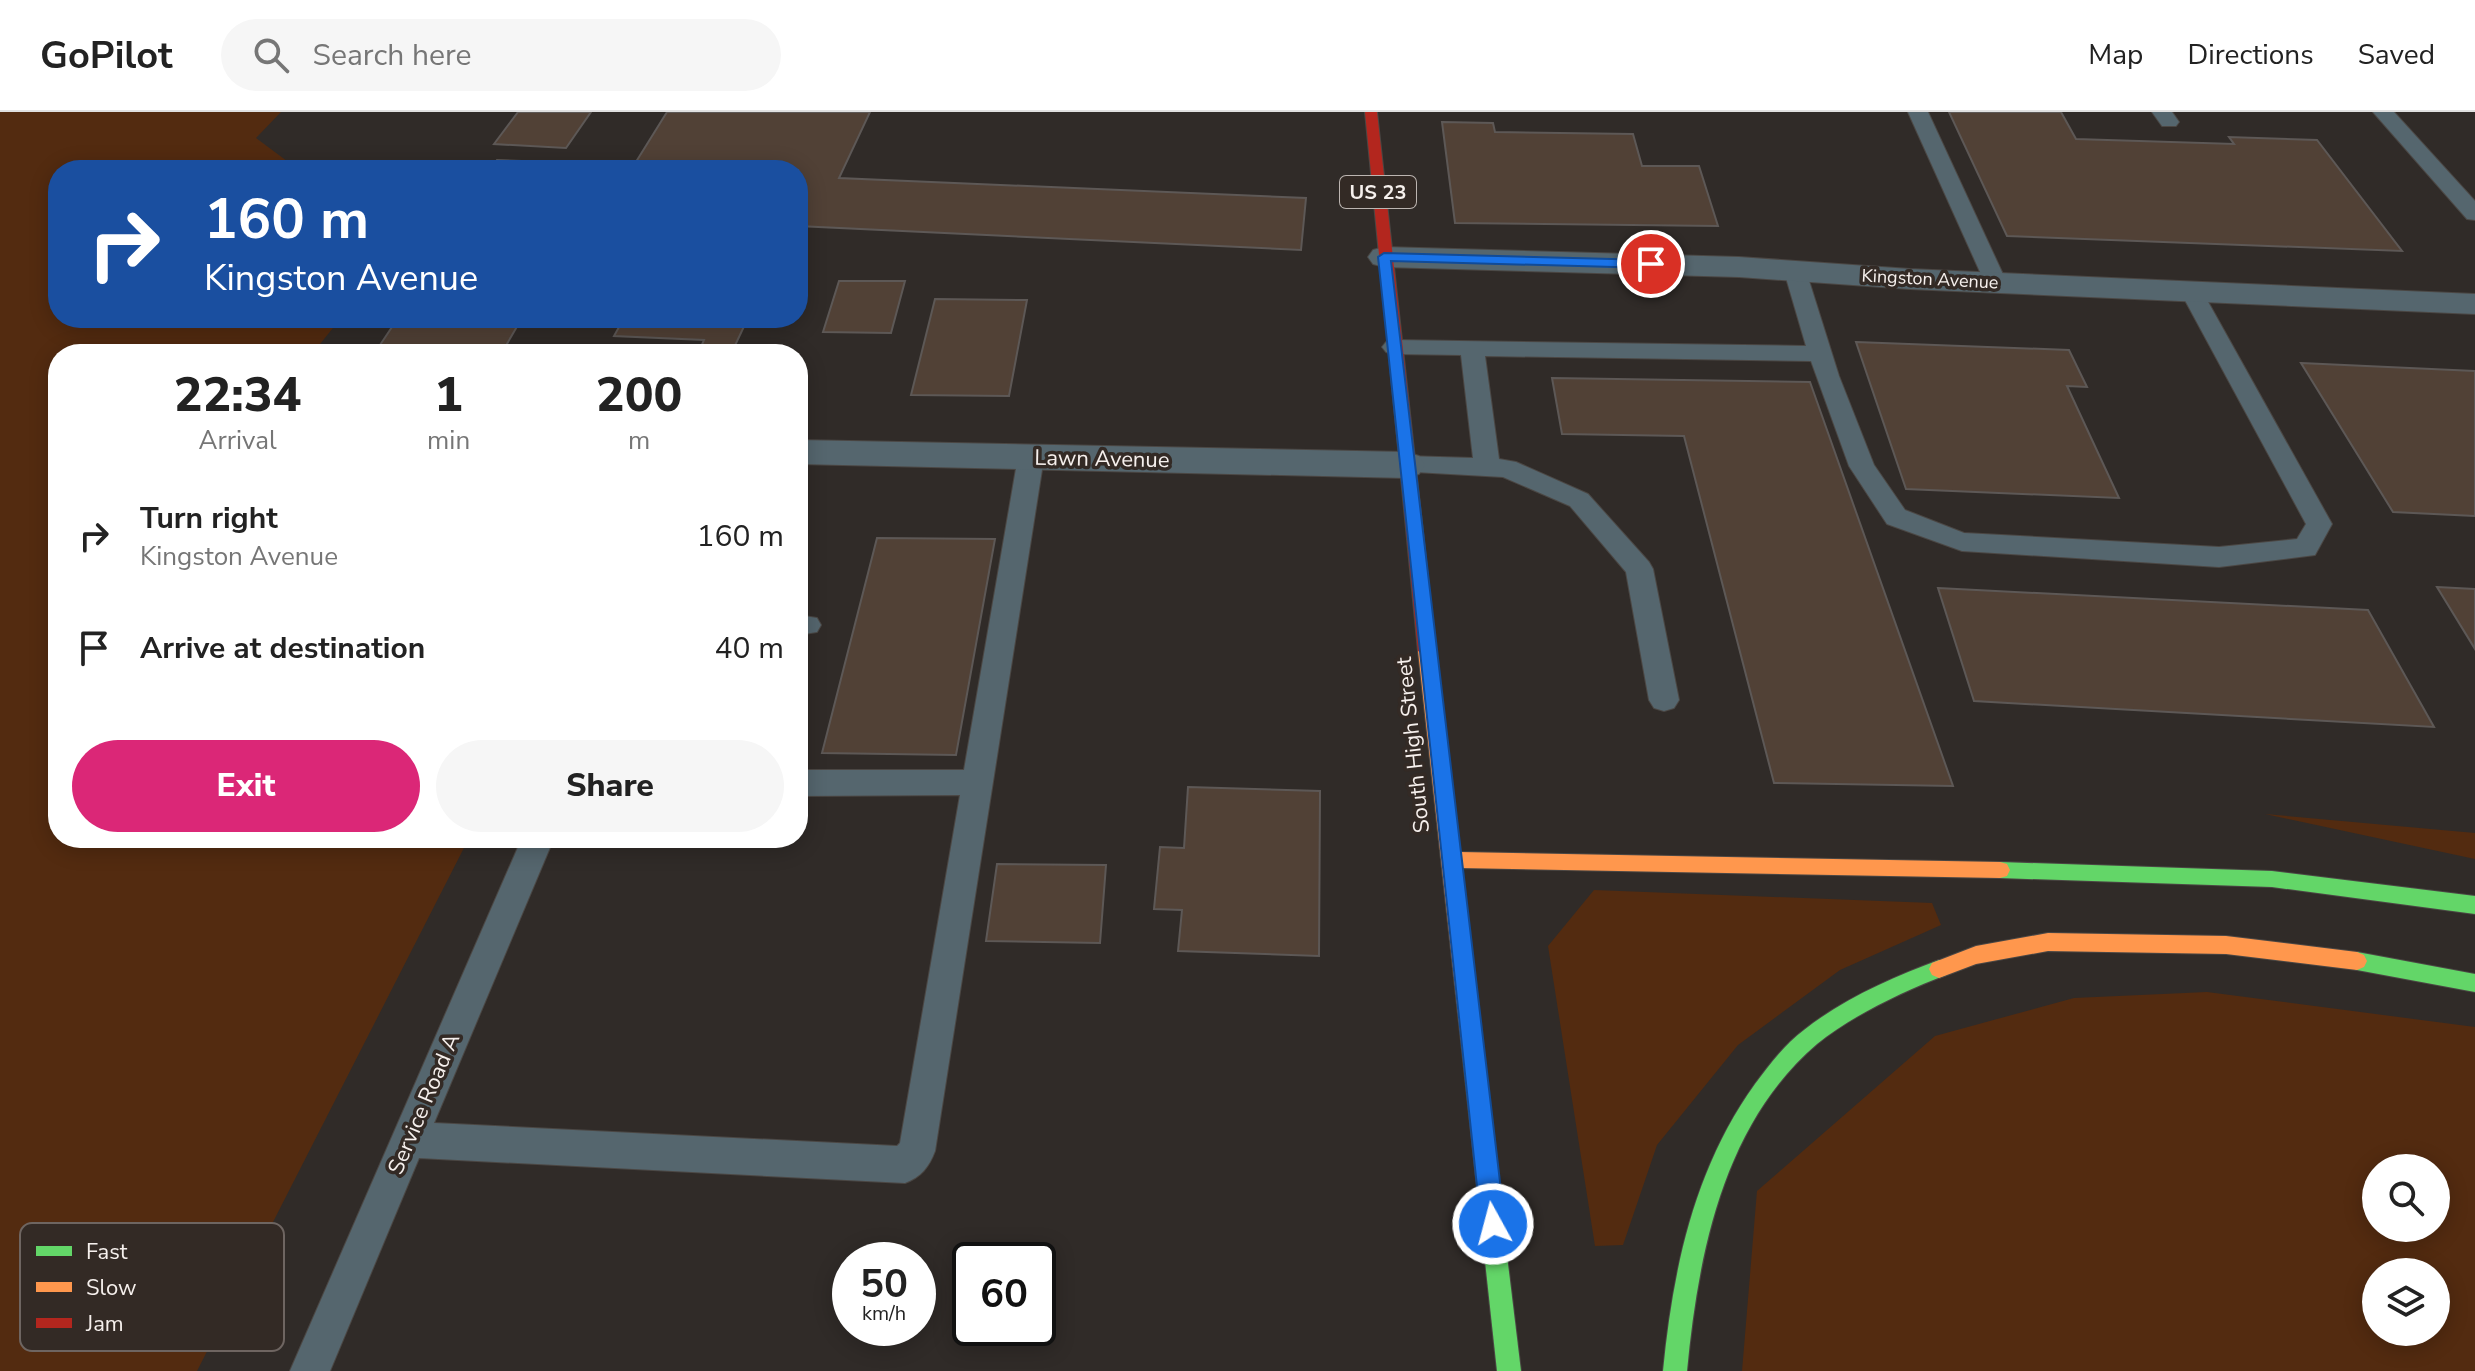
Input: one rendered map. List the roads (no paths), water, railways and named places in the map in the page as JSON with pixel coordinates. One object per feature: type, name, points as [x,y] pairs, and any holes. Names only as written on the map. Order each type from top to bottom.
[{"type":"main road","name":"South High Street","points":[[1371,112],[1406,465],[1509,1371]]},
{"type":"main road","points":[[1450,860],[2065,871],[2272,879],[2475,905]]},
{"type":"main road","points":[[1675,1371],[1680,1303],[1701,1210],[1747,1110],[1807,1039],[1897,984],[1976,955],[2048,942],[2226,945],[2335,957],[2475,983]]},
{"type":"street","name":"Kingston Avenue","points":[[1384,257],[1795,271],[2475,304]]},
{"type":"street","name":"Lawn Avenue","points":[[808,452],[1406,465]]},
{"type":"lane","points":[[1918,112],[1996,283]]},
{"type":"lane","points":[[2383,112],[2475,214]]},
{"type":"lane","points":[[1795,271],[1820,354],[1862,466],[1896,517],[1962,542],[2219,557],[2306,548],[2319,524],[2191,291]]},
{"type":"lane","points":[[1394,347],[1820,354]]},
{"type":"lane","points":[[1472,349],[1487,467]]},
{"type":"lane","points":[[409,1140],[905,1165],[917,1151],[1031,457]]},
{"type":"lane","points":[[1406,465],[1507,468],[1579,500],[1639,569],[1664,700]]},
{"type":"lane","points":[[808,783],[978,782]]},
{"type":"lane","name":"Service Road A","points":[[310,1371],[534,848]]}]
